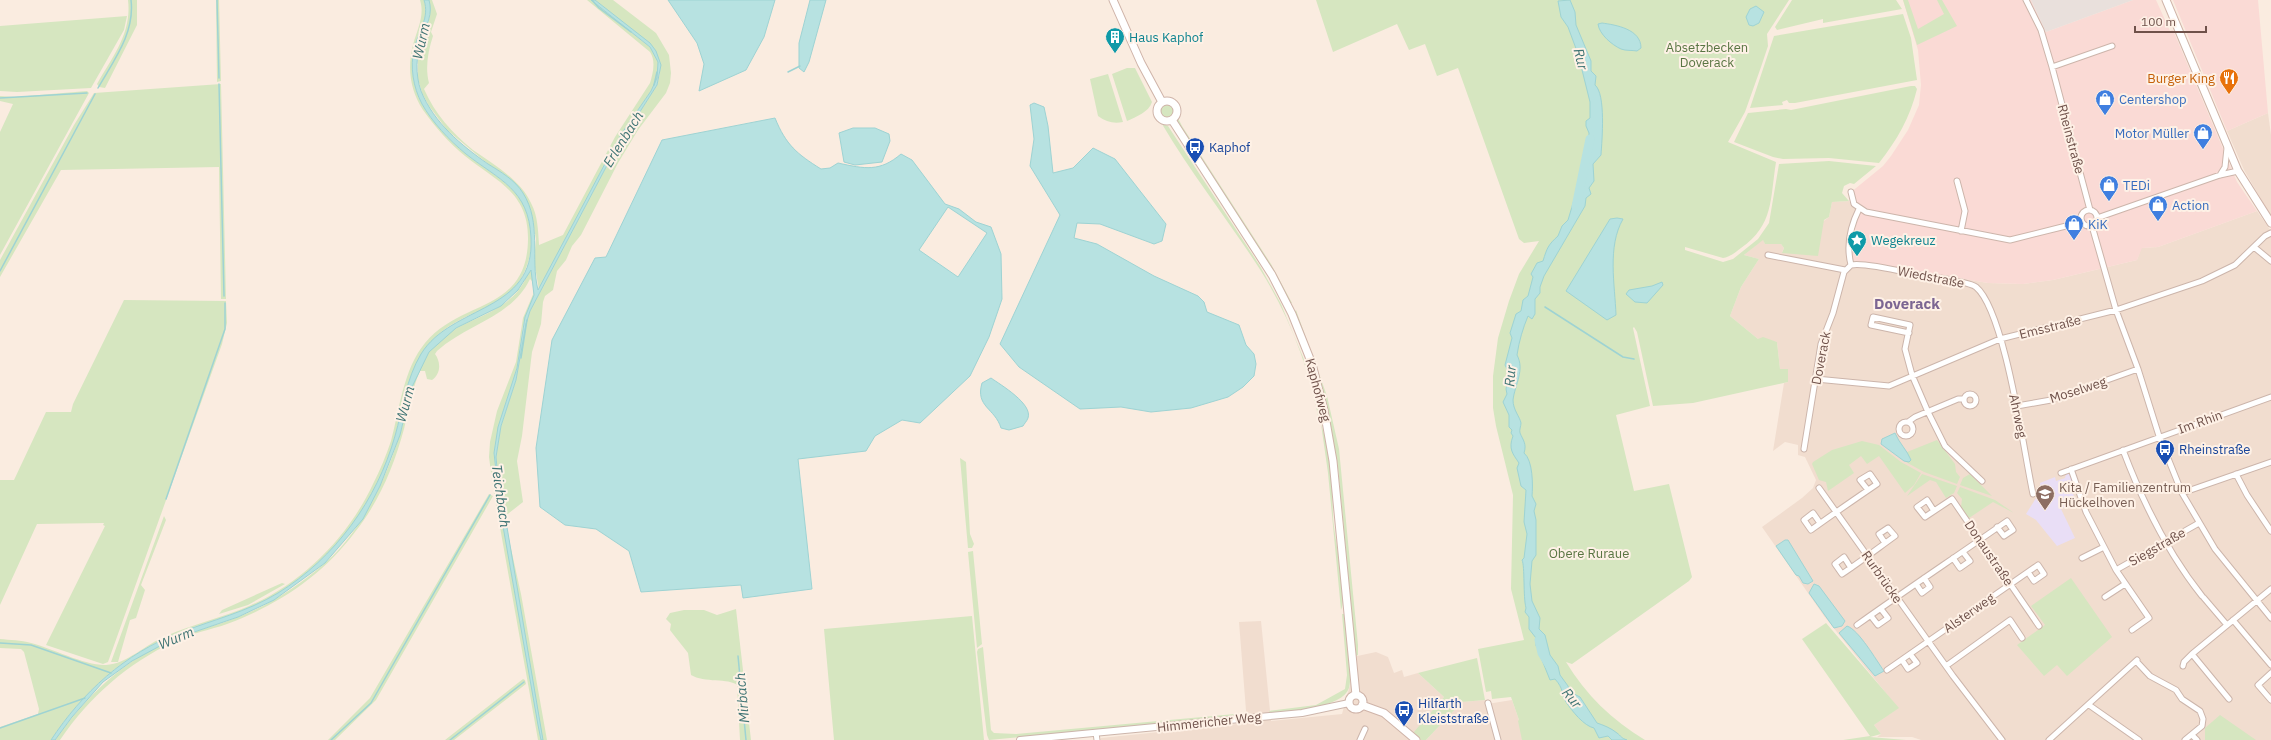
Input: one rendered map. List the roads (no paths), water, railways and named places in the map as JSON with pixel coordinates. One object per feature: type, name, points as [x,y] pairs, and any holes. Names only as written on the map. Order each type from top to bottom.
[{"type":"main road","points":[[1113,0],[1141,62],[1162,102],[1170,101],[1176,107],[1176,116],[1172,120]]},
{"type":"main road","points":[[2166,0],[2238,171],[2271,224]]},
{"type":"main road","name":"Kaphofweg","points":[[1162,102],[1157,109],[1159,117],[1163,121],[1172,120],[1272,275],[1292,314],[1312,364],[1324,410],[1334,461],[1356,695]]},
{"type":"main road","points":[[1362,705],[1362,698],[1356,695],[1350,697],[1349,703],[1351,707],[1356,709],[1362,705],[1378,709],[1406,737],[1416,740]]},
{"type":"street","name":"Rheinstraße","points":[[2026,0],[2041,30],[2090,210],[2097,218]]},
{"type":"street","points":[[2052,67],[2112,46]]},
{"type":"street","points":[[2220,175],[2225,167],[2227,147]]},
{"type":"street","points":[[2238,171],[2220,175],[2097,218],[2092,226],[2116,310],[2138,369],[2159,436],[2182,493],[2215,549],[2271,618]]},
{"type":"street","points":[[1956,181],[1966,211],[1961,231]]},
{"type":"street","points":[[1851,192],[1854,204],[1859,209],[1866,212],[2010,240],[2028,237],[2082,222]]},
{"type":"street","points":[[1768,255],[1845,270],[1851,265],[1849,256],[1850,226],[1859,209]]},
{"type":"street","points":[[2082,222],[2083,214],[2090,210]]},
{"type":"street","points":[[2082,222],[2086,226],[2092,226]]},
{"type":"street","name":"Emsstraße","points":[[1816,379],[1889,386],[2000,339],[2116,310],[2202,281],[2235,265],[2265,236],[2271,233]]},
{"type":"street","points":[[2254,247],[2271,261]]},
{"type":"street","name":"Wiedstraße","points":[[1851,265],[1908,272],[1972,285],[1982,295],[1987,304],[2000,339]]},
{"type":"street","name":"Doverack","points":[[1804,449],[1821,344],[1833,314],[1845,270]]},
{"type":"street","points":[[1908,333],[1871,325],[1873,317],[1910,325],[1905,349],[1912,375],[1928,412],[1945,446],[1982,481]]},
{"type":"street","name":"Ahrweg","points":[[2000,339],[2017,406],[2033,494]]},
{"type":"street","name":"Moselweg","points":[[2017,406],[2051,400],[2138,369]]},
{"type":"street","name":"Im Rhin","points":[[2061,473],[2159,436],[2271,397]]},
{"type":"street","points":[[1908,422],[1958,399],[1964,399]]},
{"type":"street","points":[[2123,450],[2148,511],[2165,542],[2182,570],[2227,625]]},
{"type":"street","points":[[2182,493],[2271,462]]},
{"type":"street","points":[[2071,469],[2086,512],[2116,570],[2149,618],[2132,630]]},
{"type":"street","points":[[2236,474],[2247,495],[2271,531]]},
{"type":"street","name":"Rurbrücke","points":[[1819,488],[1946,666],[2002,740]]},
{"type":"street","points":[[1820,523],[1868,490]]},
{"type":"street","name":"Donaustraße","points":[[1934,511],[1952,498],[1979,540],[2039,626]]},
{"type":"street","name":"Siegstraße","points":[[2116,570],[2199,523]]},
{"type":"street","points":[[1857,626],[1998,527]]},
{"type":"street","points":[[1851,568],[1885,543]]},
{"type":"street","points":[[2082,558],[2104,547]]},
{"type":"street","points":[[1953,558],[1960,568],[1970,561],[1963,552]]},
{"type":"street","name":"Alsterweg","points":[[1887,670],[2028,572]]},
{"type":"street","points":[[1916,584],[1922,593],[1930,587],[1924,578]]},
{"type":"street","points":[[2105,596],[2125,584]]},
{"type":"street","points":[[2183,666],[2184,662],[2192,654],[2271,589]]},
{"type":"street","points":[[1871,616],[1878,625],[1888,618],[1881,608]]},
{"type":"street","points":[[1946,666],[2010,620],[2022,638]]},
{"type":"street","points":[[2233,620],[2271,665]]},
{"type":"street","points":[[1902,660],[1908,669],[1917,663],[1910,654]]},
{"type":"street","points":[[2192,654],[2230,699]]},
{"type":"street","points":[[2049,740],[2089,705],[2136,660],[2150,676],[2176,690],[2182,699],[2200,711],[2203,719],[2202,726],[2186,740]]},
{"type":"street","points":[[2271,673],[2258,685],[2271,700]]},
{"type":"street","name":"Himmericher Weg","points":[[1020,740],[1302,713],[1349,703]]},
{"type":"street","points":[[1488,703],[1498,740]]},
{"type":"street","points":[[2089,705],[2139,740]]},
{"type":"street","points":[[1360,740],[1365,729]]},
{"type":"street","points":[[1096,733],[1097,740]]},
{"type":"street","points":[[2192,735],[2197,740]]},
{"type":"water","name":"Wurm","points":[[424,0],[429,0],[430,10],[429,19],[420,44],[417,58],[417,71],[421,91],[433,113],[458,141],[478,157],[512,180],[523,193],[529,204],[534,228],[535,266],[538,290],[622,133],[651,91],[657,78],[658,62],[650,47],[591,0],[595,0],[650,43],[656,51],[661,65],[657,85],[613,154],[530,311],[526,324],[516,380],[501,426],[496,457],[497,468],[543,740],[541,740],[538,725],[501,515],[494,453],[498,427],[517,368],[525,317],[534,295],[531,270],[518,290],[501,306],[456,328],[429,352],[411,389],[400,435],[380,486],[363,519],[325,563],[274,600],[238,617],[171,640],[132,661],[103,682],[72,717],[55,740],[51,740],[76,706],[106,676],[123,663],[159,641],[191,628],[242,611],[266,600],[299,579],[318,563],[351,525],[365,505],[377,483],[395,436],[405,394],[412,373],[421,354],[435,338],[452,325],[506,294],[520,281],[529,262],[531,238],[529,221],[525,208],[510,187],[453,143],[426,111],[416,91],[412,63],[414,49],[425,19],[426,13]]},
{"type":"water","points":[[668,0],[775,0],[764,37],[746,70],[699,91],[704,64],[697,43]]},
{"type":"water","points":[[810,0],[826,0],[809,62],[804,72],[799,68],[799,43]]},
{"type":"water","points":[[1570,0],[1575,12],[1576,25],[1591,61],[1591,71],[1596,76],[1595,85],[1601,98],[1601,155],[1593,164],[1594,181],[1589,188],[1591,194],[1586,198],[1585,206],[1544,276],[1540,287],[1540,293],[1535,299],[1535,314],[1532,319],[1528,316],[1524,325],[1517,355],[1520,372],[1513,400],[1514,407],[1521,423],[1520,432],[1525,445],[1524,453],[1527,456],[1531,467],[1532,496],[1536,504],[1534,511],[1536,520],[1536,555],[1532,561],[1530,584],[1532,601],[1540,618],[1539,629],[1545,635],[1550,655],[1558,666],[1560,675],[1568,686],[1570,692],[1580,697],[1597,723],[1612,730],[1627,740],[1612,740],[1608,736],[1599,738],[1594,728],[1590,727],[1575,714],[1566,702],[1558,682],[1555,679],[1550,680],[1542,660],[1544,655],[1536,646],[1536,638],[1529,629],[1529,617],[1525,612],[1526,608],[1522,560],[1524,558],[1527,534],[1524,522],[1526,490],[1521,486],[1517,468],[1519,463],[1511,448],[1513,436],[1511,433],[1512,430],[1509,427],[1509,415],[1503,402],[1507,394],[1506,389],[1509,373],[1505,365],[1512,338],[1510,333],[1516,314],[1521,311],[1523,300],[1528,296],[1533,277],[1531,274],[1537,263],[1543,261],[1548,247],[1558,236],[1562,226],[1568,220],[1574,200],[1582,189],[1588,160],[1589,133],[1586,126],[1586,121],[1590,118],[1590,102],[1578,54],[1568,27],[1561,17],[1558,1]]},
{"type":"water","points":[[1756,6],[1764,12],[1759,23],[1753,26],[1749,25],[1746,17],[1750,9]]},
{"type":"water","points":[[1602,23],[1614,25],[1632,32],[1637,36],[1641,48],[1637,51],[1625,50],[1614,45],[1606,39],[1601,32],[1598,24]]},
{"type":"water","points":[[1034,103],[1044,107],[1048,126],[1053,173],[1073,168],[1093,148],[1115,159],[1166,224],[1162,241],[1154,244],[1100,224],[1077,223],[1074,238],[1097,244],[1154,276],[1198,296],[1204,302],[1207,312],[1239,325],[1246,345],[1254,354],[1256,364],[1254,376],[1243,387],[1228,397],[1191,408],[1151,412],[1121,407],[1080,409],[1019,367],[1000,344],[1060,215],[1030,166],[1034,139],[1030,105]]},
{"type":"water","points":[[775,118],[783,135],[793,148],[821,169],[830,168],[838,163],[856,167],[872,168],[886,164],[901,154],[912,160],[945,204],[959,209],[976,222],[991,227],[1001,254],[1002,299],[989,337],[970,376],[920,423],[902,420],[875,436],[866,451],[798,459],[812,589],[743,598],[741,585],[641,592],[629,551],[596,529],[565,525],[540,507],[536,448],[552,340],[595,258],[606,257],[662,140]],"holes":[[[948,207],[987,233],[958,277],[919,250]]]},
{"type":"water","points":[[853,128],[875,128],[889,134],[890,141],[882,162],[855,165],[844,162],[839,133]]},
{"type":"water","points":[[1610,219],[1623,219],[1618,230],[1613,254],[1616,315],[1607,320],[1566,291]]},
{"type":"water","points":[[1662,282],[1663,285],[1647,303],[1635,302],[1626,294],[1629,290],[1652,286]]},
{"type":"water","points":[[991,378],[1015,395],[1026,407],[1028,418],[1023,426],[1009,430],[1001,428],[995,416],[983,403],[981,397],[982,383]]},
{"type":"water","points":[[1895,433],[1911,460],[1909,462],[1904,461],[1881,444],[1882,439]]},
{"type":"water","points":[[1785,540],[1788,540],[1813,581],[1808,584],[1803,583],[1799,576],[1796,575],[1776,546]]},
{"type":"water","points":[[1814,584],[1819,586],[1845,621],[1842,626],[1834,628],[1809,593]]},
{"type":"water","points":[[1847,626],[1857,633],[1862,639],[1884,671],[1875,676],[1839,633]]},
{"type":"waterway","points":[[98,88],[117,57],[127,35],[130,24],[131,0]]},
{"type":"waterway","points":[[217,0],[219,78]]},
{"type":"waterway","name":"Erlenbach","points":[[592,0],[599,8],[631,32]]},
{"type":"waterway","points":[[788,72],[800,66]]},
{"type":"waterway","name":"Erlenbach","points":[[654,85],[657,72]]},
{"type":"waterway","points":[[219,84],[224,296]]},
{"type":"waterway","points":[[0,98],[87,93]]},
{"type":"waterway","points":[[0,271],[95,94]]},
{"type":"waterway","name":"Rur","points":[[1576,207],[1590,139]]},
{"type":"waterway","points":[[166,499],[225,329],[225,303]]},
{"type":"waterway","points":[[1545,307],[1623,357],[1634,359]]},
{"type":"waterway","name":"Teichbach","points":[[521,358],[527,320]]},
{"type":"waterway","points":[[331,740],[371,703],[490,495]]},
{"type":"waterway","name":"Rur","points":[[1539,640],[1542,653],[1551,668]]},
{"type":"waterway","points":[[0,643],[31,645],[111,673]]},
{"type":"waterway","name":"Mirbach","points":[[738,656],[746,740]]},
{"type":"waterway","points":[[450,740],[524,682]]},
{"type":"waterway","points":[[0,728],[85,698]]},
{"type":"place","name":"Haus Kaphof","points":[[1115,54]]},
{"type":"place","name":"Burger King","points":[[2229,95]]},
{"type":"place","name":"Centershop","points":[[2105,116]]},
{"type":"place","name":"Motor Müller","points":[[2203,150]]},
{"type":"place","name":"Kaphof","points":[[1195,164]]},
{"type":"place","name":"TEDi","points":[[2109,202]]},
{"type":"place","name":"Action","points":[[2158,222]]},
{"type":"place","name":"KiK","points":[[2074,241]]},
{"type":"place","name":"Wegekreuz","points":[[1857,257]]},
{"type":"place","name":"Rheinstraße","points":[[2165,466]]},
{"type":"place","name":"Kita / Familienzentrum Hückelhoven","points":[[2045,511]]},
{"type":"place","name":"Hilfarth Kleiststraße","points":[[1404,727]]},
{"type":"district","name":"Doverack","points":[[1907,303]]},
{"type":"park label","name":"Absetzbecken Doverack","points":[[1707,54]]},
{"type":"park label","name":"Obere Ruraue","points":[[1589,553]]}]
